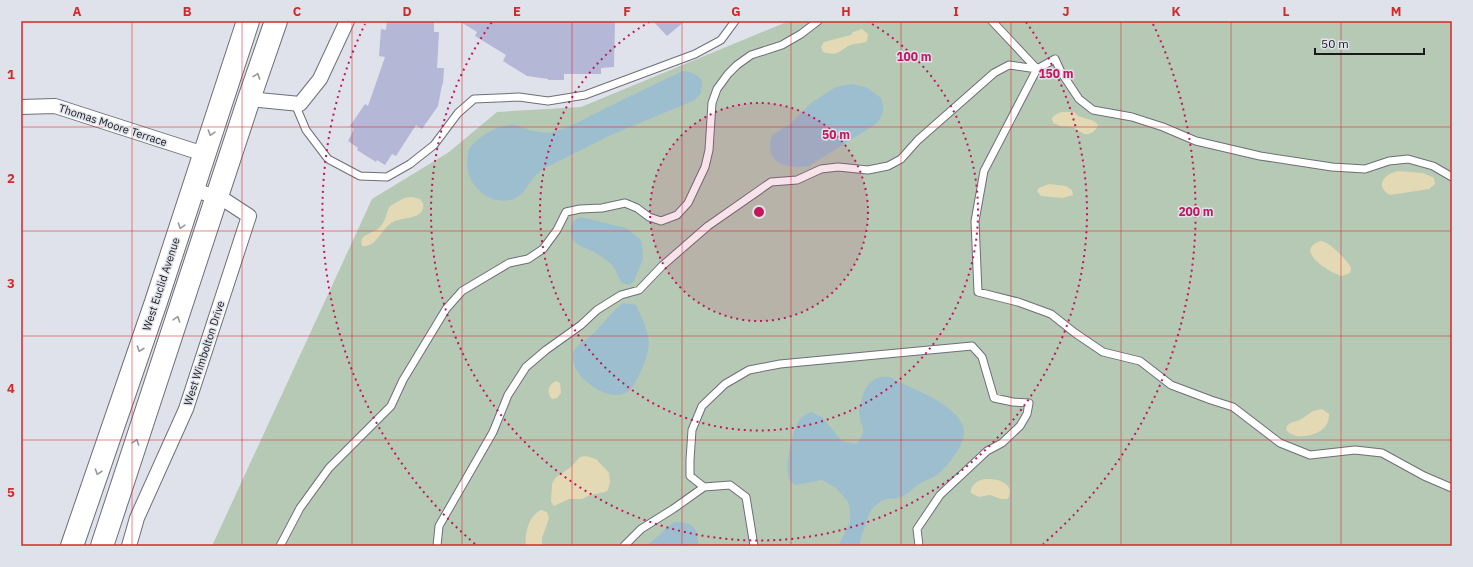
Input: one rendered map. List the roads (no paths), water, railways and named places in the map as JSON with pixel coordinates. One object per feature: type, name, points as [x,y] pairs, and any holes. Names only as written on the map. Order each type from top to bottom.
[{"type":"main road","name":"West Euclid Avenue","points":[[72,546],[156,302],[248,21]]},
{"type":"main road","points":[[102,546],[276,21]]},
{"type":"street","points":[[249,99],[300,104],[320,79],[348,21]]},
{"type":"street","name":"Thomas Moore Terrace","points":[[21,107],[55,106],[204,154]]},
{"type":"street","name":"West Wimbolton Drive","points":[[129,546],[138,518],[186,409],[249,216],[226,201],[193,189]]},
{"type":"lane","points":[[295,104],[306,130],[328,159],[360,176],[387,177],[410,164],[434,145],[458,113],[474,99],[519,97],[548,101],[585,94],[696,54],[721,40],[735,21]]},
{"type":"lane","points":[[280,546],[300,508],[329,468],[391,406],[403,380],[432,330],[446,309],[462,291],[510,263],[528,259],[543,249],[557,230],[566,212],[580,209],[602,208],[625,203],[637,208],[649,217],[661,221],[677,215],[688,203],[705,167],[709,150],[712,103],[717,89],[728,74],[737,65],[751,55],[782,45],[801,34],[818,21]]},
{"type":"lane","points":[[992,21],[1037,69]]},
{"type":"lane","points":[[1452,177],[1433,166],[1408,159],[1389,161],[1365,169],[1332,168],[1260,156],[1196,141],[1163,127],[1132,117],[1093,110],[1079,99],[1061,72],[1055,59],[1037,69],[984,171],[975,221],[978,292],[1018,302],[1051,314],[1103,352],[1140,361],[1172,385],[1234,407],[1280,443],[1310,455],[1355,450],[1382,453],[1424,476],[1452,488]]},
{"type":"lane","points":[[436,546],[439,526],[493,432],[508,395],[526,368],[546,350],[581,325],[597,310],[621,295],[639,290],[662,266],[708,226],[770,182],[797,180],[820,169],[838,167],[868,170],[888,166],[901,159],[918,140],[994,73],[1009,65],[1037,69]]},
{"type":"lane","points":[[704,487],[690,476],[692,430],[702,406],[725,384],[749,370],[780,364],[972,346],[982,357],[994,398],[1013,402],[1029,403],[1027,414],[1020,426],[1002,443],[987,451],[940,495],[917,529],[919,546]]},
{"type":"lane","points":[[624,546],[641,529],[704,487],[730,485],[746,497],[754,546]]},
{"type":"water","points":[[683,71],[694,74],[702,81],[701,93],[695,100],[611,135],[543,169],[534,177],[523,193],[517,197],[502,201],[494,199],[480,192],[471,179],[468,171],[468,153],[474,142],[487,133],[509,125],[516,125],[530,130],[549,133],[560,130]]},
{"type":"water","points":[[852,84],[866,87],[881,98],[883,112],[876,124],[809,166],[792,167],[778,162],[774,158],[770,145],[772,135],[790,124],[811,103],[836,87]]},
{"type":"water","points":[[581,217],[626,228],[639,238],[642,243],[643,259],[634,281],[629,285],[622,283],[611,264],[596,253],[574,241],[571,233],[571,225],[574,220]]},
{"type":"water","points":[[623,303],[636,305],[645,325],[649,341],[647,356],[633,386],[627,392],[617,395],[609,394],[600,390],[583,379],[577,371],[573,355],[576,348],[593,334]]},
{"type":"water","points":[[882,377],[890,377],[943,404],[961,421],[964,436],[955,454],[938,474],[919,484],[905,495],[898,498],[885,500],[873,507],[870,511],[859,546],[838,546],[850,523],[850,509],[848,502],[836,488],[822,480],[795,485],[791,481],[788,477],[788,469],[789,453],[793,435],[802,417],[811,412],[822,417],[842,441],[856,444],[863,431],[859,416],[862,397],[870,382]]},
{"type":"water","points":[[674,522],[685,523],[696,530],[698,546],[645,546],[653,541]]}]
